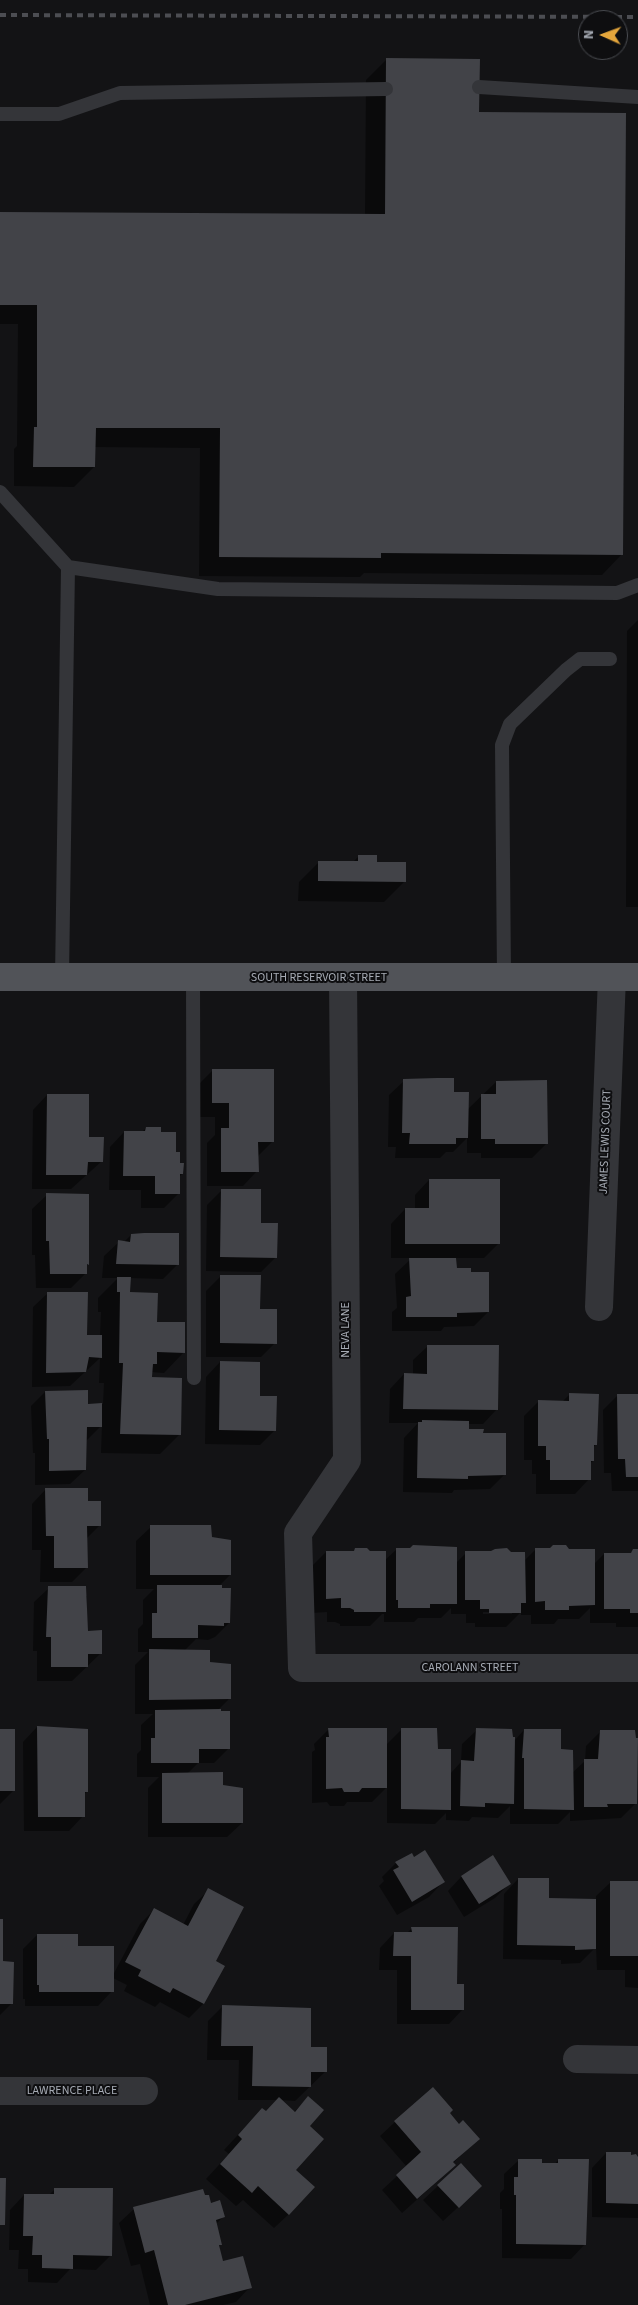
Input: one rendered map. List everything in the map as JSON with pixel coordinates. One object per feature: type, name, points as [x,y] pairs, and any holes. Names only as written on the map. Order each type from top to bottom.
[{"type":"main road","name":"SOUTH RESERVOIR STREET","points":[[0,977],[625,977]]},
{"type":"street","name":"JAMES LEWIS COURT","points":[[599,1307],[625,977]]},
{"type":"street","name":"NEVA LANE","points":[[302,1668],[298,1533],[347,1460],[343,978]]},
{"type":"street","name":"CAROLANN STREET","points":[[302,1668],[638,1668]]},
{"type":"street","points":[[577,2059],[638,2060]]},
{"type":"street","name":"LAWRENCE PLACE","points":[[0,2090],[144,2090]]},
{"type":"lane","points":[[479,87],[638,97]]},
{"type":"lane","points":[[0,114],[59,114],[120,93],[386,89]]},
{"type":"lane","points":[[0,492],[68,567],[218,589],[617,594],[638,585]]},
{"type":"lane","points":[[62,977],[68,567]]},
{"type":"lane","points":[[504,977],[502,746],[510,724],[566,670],[580,659],[610,659]]},
{"type":"lane","points":[[193,978],[194,1378]]},
{"type":"building","points":[[386,58],[480,59],[479,112],[626,113],[623,555],[381,553],[381,558],[219,557],[220,428],[96,428],[95,467],[33,467],[34,427],[37,427],[37,305],[0,305],[0,212],[385,214]]},
{"type":"building","points":[[358,855],[377,855],[377,862],[406,862],[406,882],[318,881],[318,861],[358,861]]},
{"type":"building","points":[[212,1069],[274,1069],[274,1142],[258,1142],[259,1172],[221,1172],[221,1128],[229,1128],[229,1103],[212,1103]]},
{"type":"building","points":[[454,1078],[454,1092],[469,1092],[468,1138],[456,1138],[456,1144],[409,1144],[410,1133],[402,1133],[403,1079]]},
{"type":"building","points":[[547,1080],[548,1144],[495,1144],[495,1139],[481,1139],[481,1094],[496,1094],[496,1081]]},
{"type":"building","points":[[47,1094],[89,1094],[89,1137],[104,1137],[103,1162],[88,1162],[87,1175],[46,1175]]},
{"type":"building","points":[[146,1127],[161,1127],[161,1132],[176,1132],[176,1152],[180,1152],[180,1163],[184,1163],[183,1174],[180,1174],[180,1194],[155,1194],[155,1176],[123,1176],[124,1131],[145,1131]]},
{"type":"building","points":[[429,1179],[500,1179],[500,1244],[405,1244],[405,1208],[429,1208]]},
{"type":"building","points":[[221,1189],[261,1189],[261,1223],[278,1223],[277,1258],[220,1257]]},
{"type":"building","points":[[46,1193],[89,1194],[89,1265],[87,1264],[87,1274],[50,1274],[49,1241],[46,1241]]},
{"type":"building","points":[[179,1233],[179,1265],[116,1264],[118,1240],[130,1242],[131,1234]]},
{"type":"building","points":[[409,1258],[456,1258],[457,1268],[471,1268],[471,1272],[489,1272],[489,1312],[457,1313],[457,1317],[406,1317],[406,1297],[411,1296]]},
{"type":"building","points":[[220,1275],[261,1275],[260,1309],[277,1309],[277,1344],[220,1343]]},
{"type":"building","points":[[117,1277],[131,1277],[130,1292],[158,1293],[157,1322],[185,1322],[185,1353],[157,1352],[157,1364],[153,1364],[152,1377],[182,1378],[181,1435],[120,1434],[123,1363],[119,1363],[120,1292],[117,1292]]},
{"type":"building","points":[[47,1292],[88,1292],[87,1335],[102,1335],[102,1358],[89,1357],[86,1372],[46,1373]]},
{"type":"building","points":[[427,1345],[499,1345],[498,1410],[403,1409],[404,1373],[427,1374]]},
{"type":"building","points":[[220,1361],[260,1362],[260,1396],[277,1396],[276,1431],[219,1430]]},
{"type":"building","points":[[88,1390],[88,1404],[102,1403],[102,1427],[87,1427],[86,1470],[49,1471],[49,1439],[47,1439],[45,1391]]},
{"type":"building","points":[[569,1393],[599,1394],[597,1445],[594,1445],[594,1461],[591,1461],[591,1480],[550,1480],[550,1460],[546,1460],[546,1446],[538,1446],[538,1400],[569,1401]]},
{"type":"building","points":[[617,1394],[638,1394],[638,1477],[626,1477],[625,1459],[618,1459]]},
{"type":"building","points":[[422,1420],[469,1421],[469,1429],[484,1429],[483,1433],[506,1433],[506,1475],[468,1476],[468,1479],[417,1478],[418,1422],[422,1422]]},
{"type":"building","points":[[45,1488],[88,1488],[88,1501],[101,1501],[101,1526],[87,1526],[88,1568],[54,1568],[54,1536],[46,1536]]},
{"type":"building","points":[[150,1525],[211,1525],[212,1537],[231,1540],[231,1575],[150,1575]]},
{"type":"building","points":[[413,1545],[457,1547],[457,1604],[430,1604],[430,1608],[398,1608],[398,1600],[396,1600],[396,1548],[410,1548]]},
{"type":"building","points":[[553,1545],[566,1545],[569,1549],[595,1549],[595,1605],[569,1606],[569,1610],[545,1610],[545,1601],[535,1602],[535,1548],[550,1548]]},
{"type":"building","points":[[355,1548],[367,1548],[370,1551],[386,1551],[386,1612],[354,1612],[350,1608],[341,1608],[341,1598],[326,1599],[326,1551],[354,1551]]},
{"type":"building","points":[[507,1548],[511,1552],[525,1552],[526,1603],[521,1603],[521,1613],[489,1613],[489,1609],[480,1609],[480,1600],[465,1600],[465,1551],[491,1551]]},
{"type":"building","points":[[633,1549],[638,1549],[638,1613],[630,1613],[630,1609],[604,1609],[604,1553],[631,1553]]},
{"type":"building","points":[[157,1585],[222,1585],[222,1588],[231,1588],[230,1623],[224,1623],[224,1626],[198,1625],[198,1638],[152,1638],[152,1613],[157,1613]]},
{"type":"building","points":[[48,1586],[86,1586],[88,1631],[102,1630],[102,1654],[88,1654],[88,1667],[51,1667],[51,1637],[46,1637]]},
{"type":"building","points":[[149,1649],[210,1650],[210,1662],[231,1664],[231,1699],[149,1700]]},
{"type":"building","points":[[221,1709],[221,1711],[230,1711],[230,1749],[199,1749],[199,1763],[151,1763],[151,1738],[155,1738],[155,1710]]},
{"type":"building","points":[[37,1726],[88,1729],[88,1792],[85,1792],[85,1817],[38,1817]]},
{"type":"building","points":[[328,1728],[387,1728],[387,1788],[362,1788],[359,1792],[344,1792],[342,1788],[326,1789],[326,1737],[329,1737]]},
{"type":"building","points":[[401,1728],[437,1728],[438,1749],[451,1749],[451,1810],[401,1809]]},
{"type":"building","points":[[476,1728],[512,1729],[513,1737],[515,1737],[514,1804],[485,1803],[485,1807],[460,1806],[461,1760],[474,1761]]},
{"type":"building","points":[[0,1729],[15,1729],[15,1791],[0,1791]]},
{"type":"building","points":[[524,1729],[561,1729],[561,1749],[573,1750],[574,1810],[524,1809],[524,1758],[522,1758]]},
{"type":"building","points":[[600,1730],[635,1730],[636,1738],[638,1738],[637,1804],[607,1804],[608,1807],[584,1807],[584,1759],[598,1759]]},
{"type":"building","points":[[223,1772],[223,1785],[243,1788],[243,1823],[162,1823],[162,1773]]},
{"type":"building","points":[[425,1850],[445,1882],[412,1902],[393,1870],[399,1867],[395,1862],[412,1853],[414,1857]]},
{"type":"building","points":[[493,1855],[511,1884],[479,1904],[461,1876]]},
{"type":"building","points":[[518,1878],[549,1878],[549,1898],[596,1899],[596,1949],[575,1950],[575,1946],[517,1945]]},
{"type":"building","points":[[610,1881],[638,1881],[638,1956],[610,1956]]},
{"type":"building","points":[[208,1888],[244,1907],[216,1961],[225,1966],[204,2004],[173,1988],[170,1993],[138,1976],[141,1970],[125,1962],[154,1908],[188,1926]]},
{"type":"building","points":[[0,1919],[3,1919],[3,1961],[14,1962],[13,2004],[0,2004]]},
{"type":"building","points":[[411,1927],[458,1927],[457,1984],[464,1984],[464,2010],[411,2010],[411,1956],[393,1956],[394,1932],[412,1932]]},
{"type":"building","points":[[37,1934],[78,1934],[78,1946],[114,1946],[114,1992],[39,1992],[39,1985],[37,1985]]},
{"type":"building","points":[[222,2005],[311,2008],[311,2047],[327,2047],[327,2072],[311,2072],[311,2087],[252,2086],[253,2046],[221,2046]]},
{"type":"building","points":[[433,2087],[453,2110],[450,2113],[459,2124],[463,2120],[480,2139],[453,2162],[456,2165],[417,2199],[396,2175],[421,2152],[394,2121]]},
{"type":"building","points":[[308,2096],[324,2110],[310,2126],[324,2139],[296,2170],[315,2187],[289,2215],[258,2186],[252,2193],[220,2164],[242,2139],[238,2135],[262,2108],[266,2111],[279,2097],[295,2112]]},
{"type":"building","points":[[606,2152],[631,2152],[631,2155],[636,2154],[638,2157],[638,2204],[606,2203]]},
{"type":"building","points":[[518,2159],[542,2159],[542,2163],[558,2163],[558,2159],[589,2159],[586,2245],[516,2244],[514,2177],[518,2177]]},
{"type":"building","points":[[461,2163],[482,2186],[459,2208],[437,2185]]},
{"type":"building","points":[[0,2178],[6,2178],[5,2225],[0,2225]]},
{"type":"building","points":[[54,2188],[113,2188],[112,2256],[73,2255],[73,2269],[42,2268],[42,2255],[32,2255],[33,2236],[23,2236],[24,2194],[54,2194]]},
{"type":"building","points":[[203,2189],[205,2195],[209,2195],[211,2203],[220,2200],[225,2217],[216,2220],[222,2245],[219,2245],[223,2261],[243,2256],[252,2288],[185,2305],[168,2305],[154,2250],[145,2253],[133,2207]]},
{"type":"railway","points":[[0,15],[638,17]]}]
